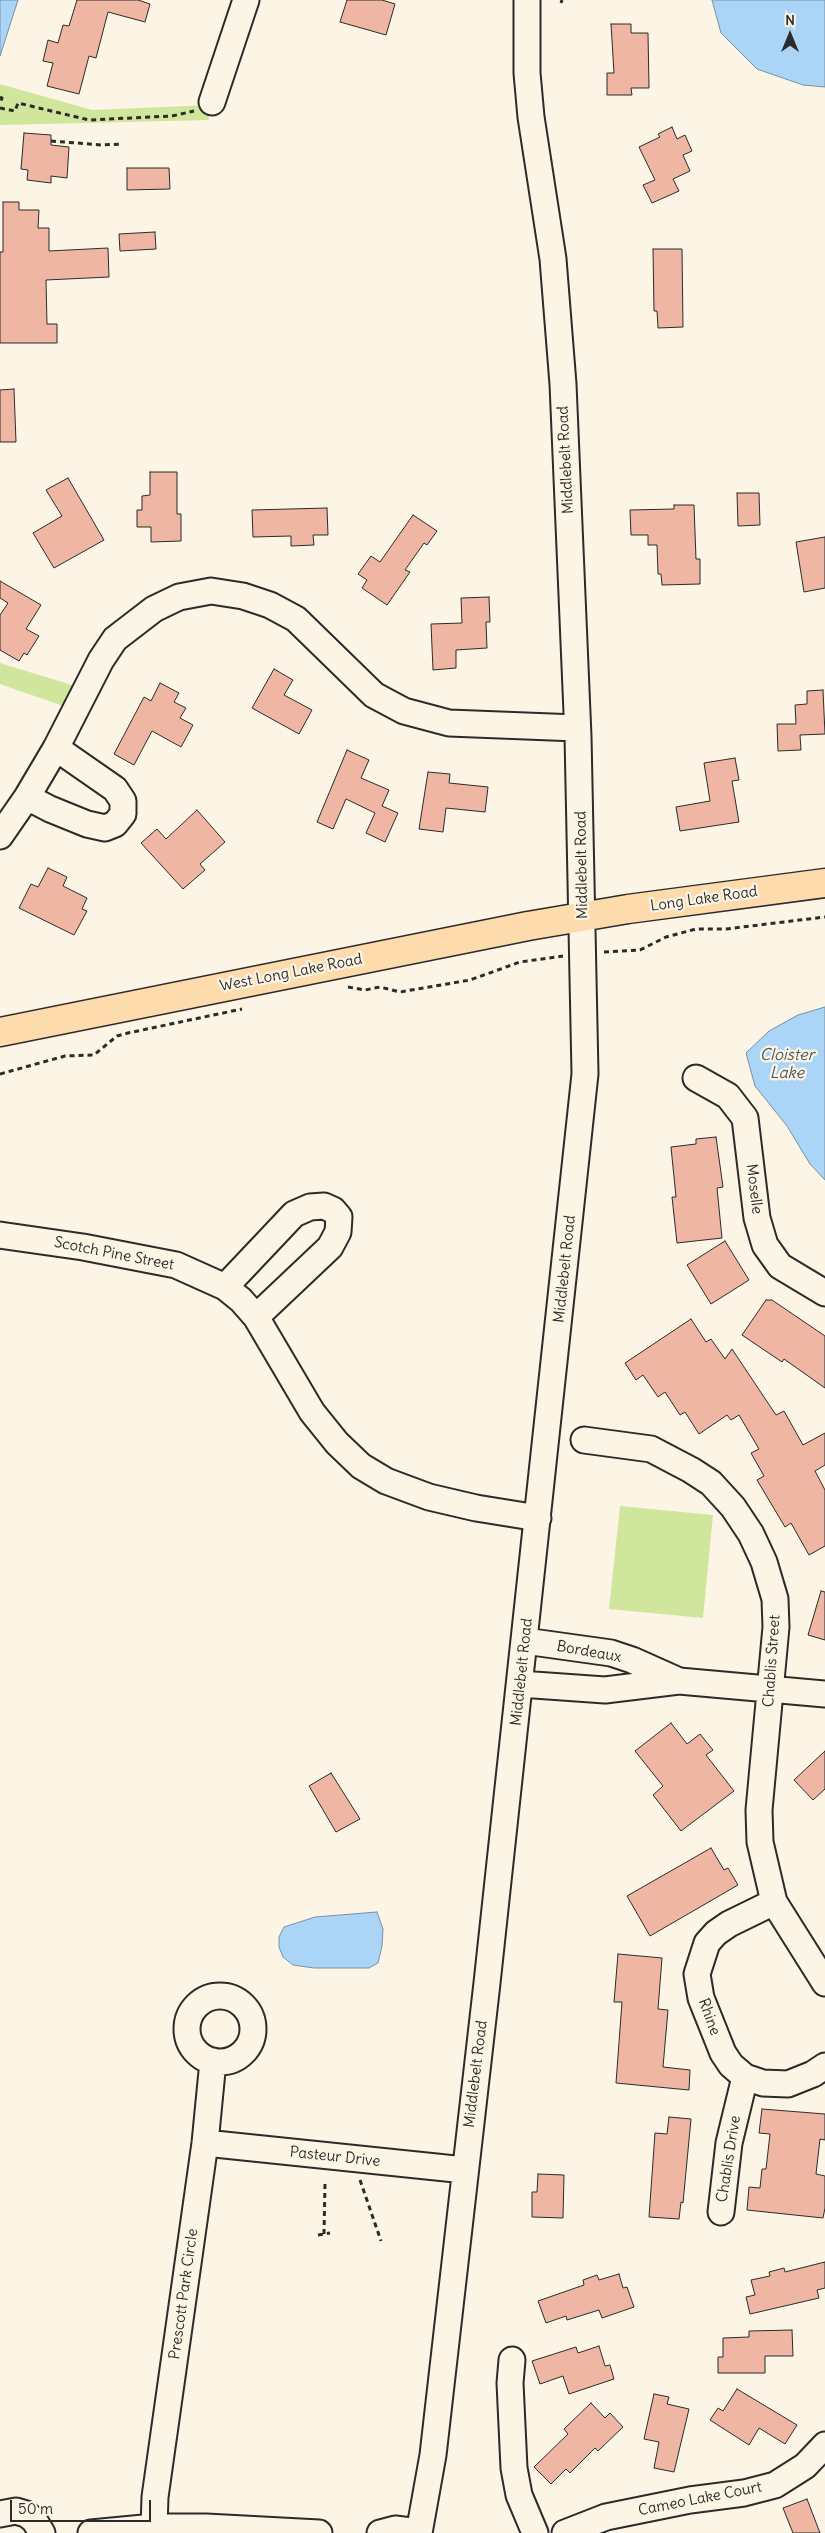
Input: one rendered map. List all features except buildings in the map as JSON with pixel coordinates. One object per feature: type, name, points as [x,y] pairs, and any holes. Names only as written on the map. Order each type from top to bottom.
[{"type":"main road","name":"Long Lake Road","points":[[583,917],[825,883]]},
{"type":"main road","name":"West Long Lake Road","points":[[0,1032],[509,930],[583,917]]},
{"type":"street","points":[[213,99],[246,0]]},
{"type":"street","name":"Middlebelt Road","points":[[419,2532],[433,2456],[525,1641],[585,1074],[583,917],[577,728],[561,356],[553,259],[531,117],[527,73],[527,0]]},
{"type":"street","points":[[0,836],[28,797],[56,748],[101,660],[116,639],[154,609],[179,597],[211,591],[244,596],[296,619],[374,695],[404,711],[449,723],[577,728]]},
{"type":"street","points":[[28,797],[50,809],[87,824],[105,828],[115,824],[123,814],[123,801],[116,788],[56,748]]},
{"type":"street","name":"Moselle","points":[[696,1078],[728,1096],[745,1118],[757,1218],[765,1245],[780,1266],[825,1293]]},
{"type":"street","points":[[225,1287],[294,1214],[310,1207],[324,1206],[333,1210],[339,1216],[338,1232],[330,1247],[256,1318]]},
{"type":"street","name":"Scotch Pine Street","points":[[0,1235],[83,1247],[176,1265],[225,1287],[241,1300],[256,1318],[312,1412],[336,1443],[361,1466],[386,1481],[429,1497],[476,1508],[538,1518]]},
{"type":"street","name":"Chablis Street","points":[[584,1440],[651,1449],[672,1459],[711,1484],[733,1507],[751,1534],[764,1562],[775,1600],[776,1627],[759,1810],[760,1842],[774,1902]]},
{"type":"street","name":"Bordeaux","points":[[525,1641],[610,1653],[632,1660],[679,1681]]},
{"type":"street","name":"Bordeaux","points":[[520,1684],[605,1690],[679,1681],[771,1691],[825,1694]]},
{"type":"street","points":[[774,1902],[825,1983]]},
{"type":"street","name":"Rhine","points":[[774,1902],[716,1933],[707,1943],[697,1974],[701,1998],[718,2042],[731,2065],[745,2076],[763,2083],[788,2084],[813,2074],[825,2066]]},
{"type":"street","name":"Prescott Park Circle","points":[[154,2527],[155,2497],[205,2144],[213,2061]]},
{"type":"street","name":"Chablis Drive","points":[[721,2212],[729,2144],[745,2076]]},
{"type":"street","name":"Pasteur Drive","points":[[205,2144],[465,2170]]},
{"type":"street","points":[[512,2360],[510,2383],[514,2468],[519,2496],[535,2533]]},
{"type":"street","name":"Cameo Lake Court","points":[[565,2533],[606,2517],[690,2500],[744,2493],[775,2484],[805,2466],[825,2445]]},
{"type":"street","points":[[0,2514],[16,2511],[26,2514],[34,2520],[42,2533]]},
{"type":"street","points":[[91,2533],[154,2527],[206,2527],[319,2533]]},
{"type":"street","points":[[380,2533],[395,2529],[419,2532]]},
{"type":"path","points":[[0,97],[0,106],[13,111],[15,111],[18,103],[20,103],[89,120],[163,117],[191,113],[202,102],[213,99]]},
{"type":"path","points":[[51,141],[102,145],[122,144]]},
{"type":"path","points":[[346,987],[365,990],[380,987],[400,992],[470,980],[520,962],[583,954],[640,950],[666,937],[696,929],[726,929],[825,917]]},
{"type":"path","points":[[0,1074],[65,1056],[94,1055],[117,1036],[128,1033],[251,1007]]},
{"type":"path","points":[[357,2173],[381,2241]]},
{"type":"path","points":[[324,2234],[325,2184]]},
{"type":"path","points":[[318,2235],[330,2234]]},
{"type":"green space","points":[[0,84],[92,110],[209,105],[209,120],[0,125]]},
{"type":"green space","points":[[0,663],[75,686],[66,707],[0,684]]},
{"type":"green space","points":[[620,1506],[713,1515],[703,1618],[609,1609]]},
{"type":"water","points":[[0,0],[18,0],[0,56]]},
{"type":"water","points":[[712,0],[825,0],[825,87],[803,85],[757,69],[721,33]]},
{"type":"water","name":"Cloister Lake","points":[[825,1007],[825,1180],[810,1164],[787,1126],[755,1086],[746,1053],[769,1031],[798,1015]]},
{"type":"water","points":[[377,1912],[383,1929],[382,1946],[378,1963],[369,1968],[314,1968],[293,1965],[283,1957],[279,1947],[279,1937],[284,1927],[315,1917]]}]
